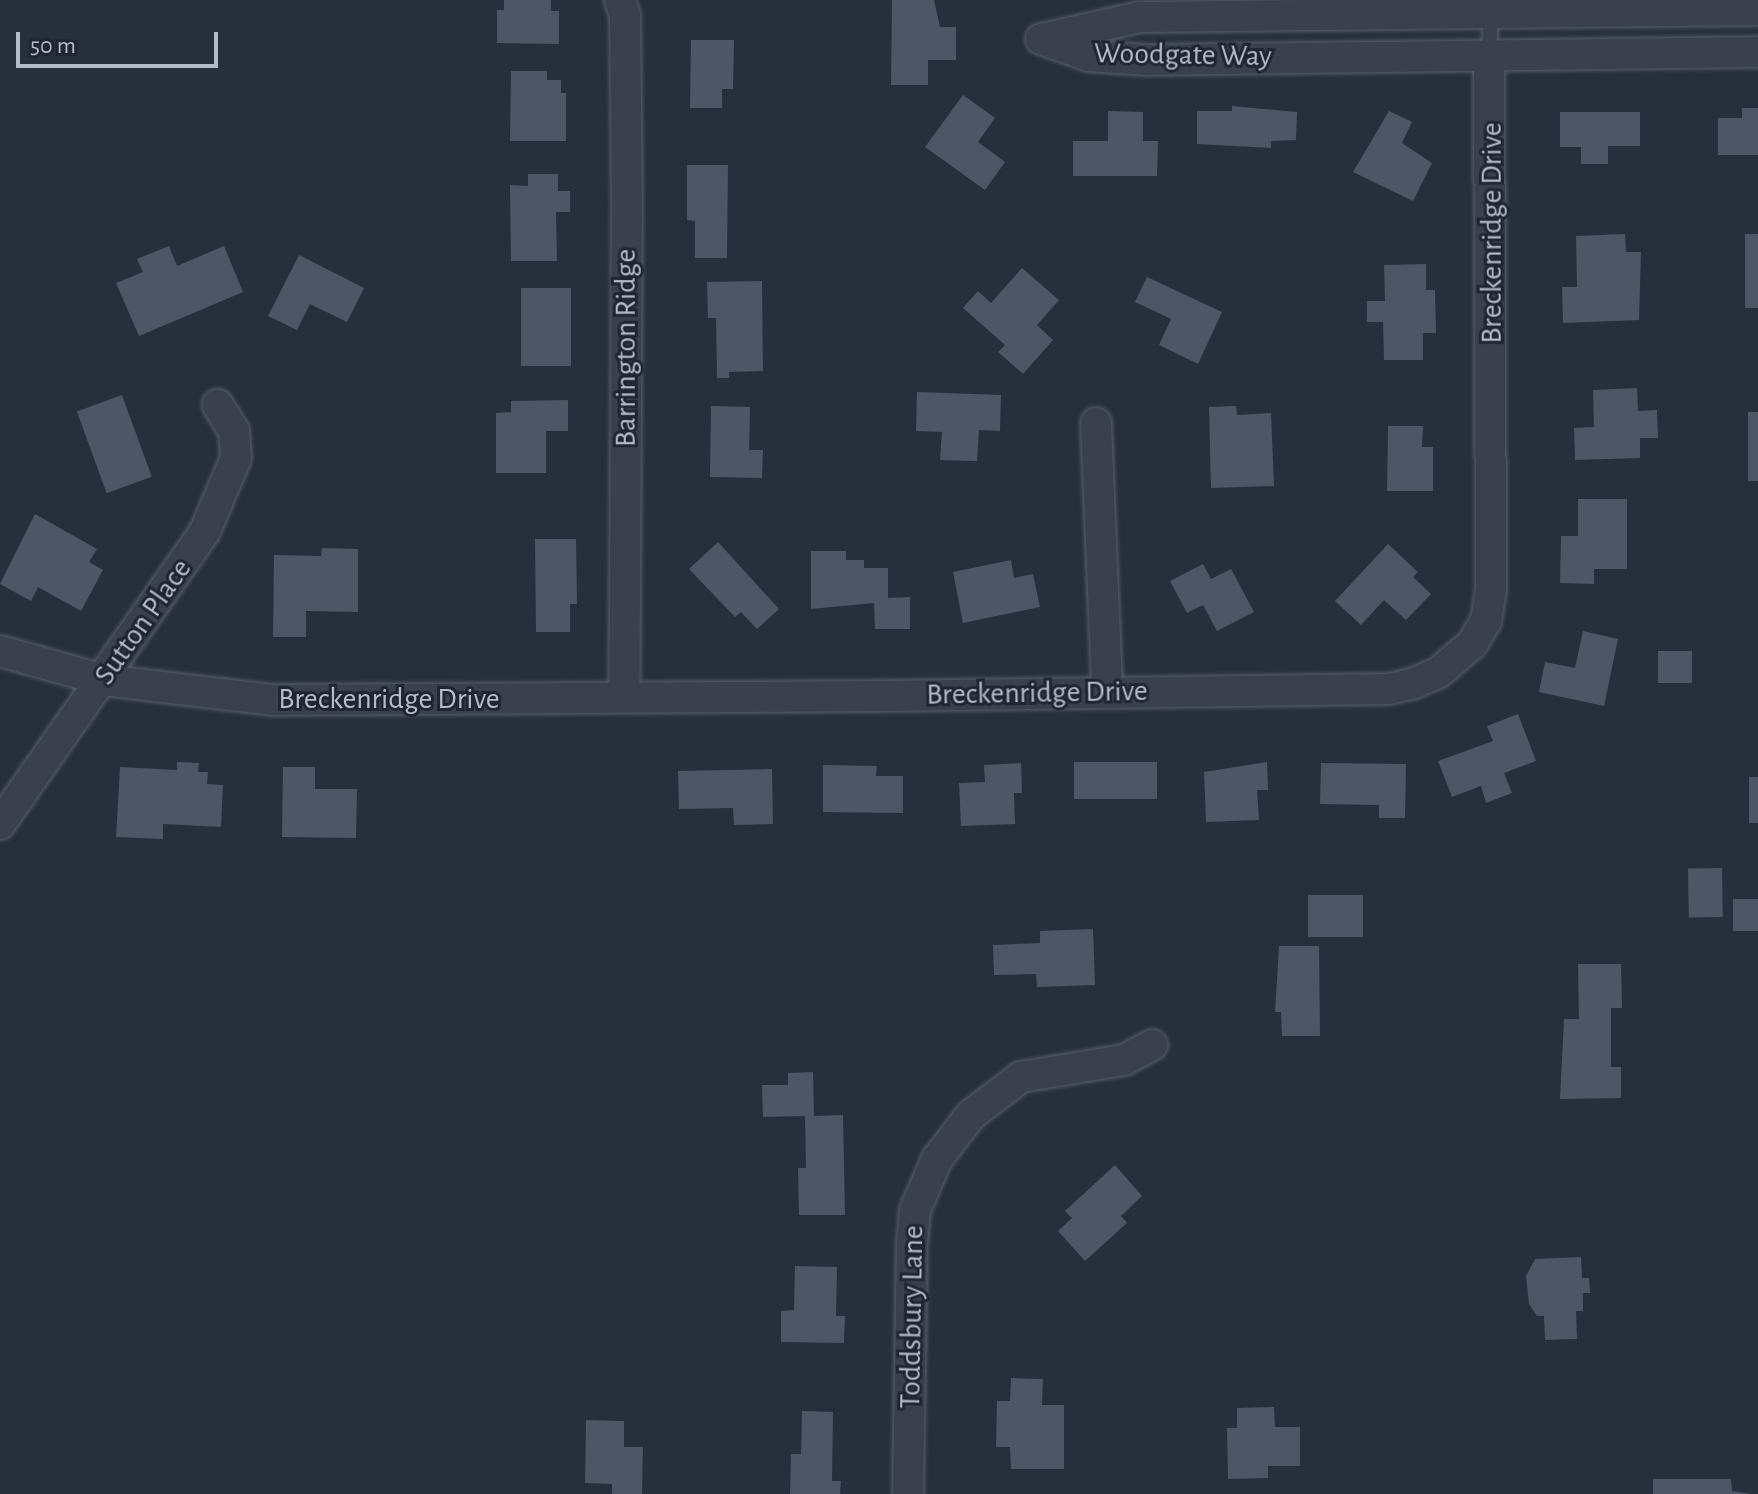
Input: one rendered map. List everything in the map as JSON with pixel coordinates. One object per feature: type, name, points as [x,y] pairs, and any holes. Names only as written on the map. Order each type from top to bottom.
[{"type":"street","name":"Barrington Ridge","points":[[620,0],[625,16],[627,183],[624,697]]},
{"type":"street","name":"Woodgate Way","points":[[1758,10],[1140,17],[1041,39],[1089,56],[1146,60],[1758,52]]},
{"type":"street","name":"Breckenridge Drive","points":[[0,651],[103,680],[274,700],[1389,689],[1438,673],[1472,644],[1486,621],[1494,559],[1489,55]]},
{"type":"street","name":"Sutton Place","points":[[0,824],[182,567],[222,496],[236,458],[234,431],[218,405]]},
{"type":"street","points":[[1096,423],[1107,691]]},
{"type":"street","name":"Toddsbury Lane","points":[[908,1494],[912,1244],[915,1210],[937,1159],[971,1115],[1021,1077],[1124,1060],[1152,1045]]},
{"type":"lane","points":[[1489,55],[1491,13]]},
{"type":"building","points":[[504,0],[551,0],[551,11],[559,11],[559,44],[497,43],[497,10],[504,10]]},
{"type":"building","points":[[892,0],[934,0],[940,27],[956,27],[956,60],[928,60],[928,85],[891,85]]},
{"type":"building","points":[[691,40],[734,40],[733,89],[722,89],[722,108],[690,108]]},
{"type":"building","points":[[511,71],[547,71],[547,80],[561,80],[561,93],[566,93],[566,141],[510,141]]},
{"type":"building","points":[[963,95],[995,118],[978,142],[1005,162],[985,190],[925,147]]},
{"type":"building","points":[[1232,106],[1297,112],[1296,140],[1271,141],[1271,148],[1197,144],[1197,111],[1232,111]]},
{"type":"building","points":[[1742,108],[1758,108],[1758,155],[1718,155],[1718,118],[1742,118]]},
{"type":"building","points":[[1108,111],[1143,112],[1143,141],[1158,141],[1157,176],[1073,176],[1073,141],[1108,141]]},
{"type":"building","points":[[1389,111],[1412,122],[1402,143],[1432,163],[1413,201],[1353,172]]},
{"type":"building","points":[[1560,112],[1640,112],[1640,146],[1608,146],[1608,164],[1581,164],[1581,147],[1560,147]]},
{"type":"building","points":[[687,165],[728,165],[727,258],[695,258],[695,221],[687,220]]},
{"type":"building","points":[[528,174],[558,174],[558,191],[570,191],[570,212],[556,212],[557,261],[511,261],[510,185],[528,186]]},
{"type":"building","points":[[1625,234],[1626,252],[1641,252],[1639,320],[1563,323],[1562,287],[1577,287],[1576,236]]},
{"type":"building","points":[[1745,234],[1758,234],[1758,308],[1745,308]]},
{"type":"building","points":[[169,246],[177,266],[224,246],[243,292],[139,336],[116,283],[143,272],[137,259]]},
{"type":"building","points":[[299,255],[364,288],[347,322],[310,304],[297,330],[268,316]]},
{"type":"building","points":[[1426,264],[1426,290],[1435,290],[1436,333],[1423,333],[1423,360],[1384,360],[1383,322],[1367,322],[1367,301],[1385,301],[1384,265]]},
{"type":"building","points":[[1022,268],[1059,300],[1037,325],[1053,340],[1023,374],[998,352],[1005,345],[963,308],[978,291],[991,303]]},
{"type":"building","points":[[1147,277],[1222,312],[1198,364],[1159,345],[1171,319],[1135,302]]},
{"type":"building","points":[[762,281],[763,371],[729,372],[729,378],[717,378],[716,318],[708,318],[707,282]]},
{"type":"building","points":[[521,288],[571,288],[571,366],[521,366]]},
{"type":"building","points":[[1637,388],[1638,411],[1657,410],[1658,438],[1640,438],[1640,458],[1575,460],[1574,428],[1594,427],[1593,390]]},
{"type":"building","points":[[917,392],[1001,395],[1000,431],[979,430],[977,461],[940,460],[942,432],[916,431]]},
{"type":"building","points":[[122,395],[152,477],[107,493],[77,411]]},
{"type":"building","points":[[568,400],[568,431],[546,431],[546,473],[496,473],[496,413],[511,412],[511,401]]},
{"type":"building","points":[[711,406],[750,407],[749,450],[763,450],[762,478],[710,477]]},
{"type":"building","points":[[1236,406],[1237,415],[1271,413],[1274,486],[1211,488],[1209,407]]},
{"type":"building","points":[[1748,412],[1758,412],[1758,481],[1748,481]]},
{"type":"building","points":[[1388,426],[1423,426],[1422,447],[1433,447],[1433,491],[1387,491]]},
{"type":"building","points":[[1578,499],[1627,499],[1627,569],[1594,569],[1594,584],[1560,583],[1561,536],[1578,536]]},
{"type":"building","points":[[35,514],[97,549],[89,562],[103,570],[81,611],[38,587],[31,601],[0,584]]},
{"type":"building","points":[[535,539],[576,539],[577,604],[570,604],[570,632],[536,632]]},
{"type":"building","points":[[718,542],[779,609],[757,629],[741,612],[735,617],[689,569]]},
{"type":"building","points":[[1388,544],[1418,572],[1413,577],[1431,594],[1406,620],[1384,600],[1361,625],[1335,601]]},
{"type":"building","points":[[322,548],[358,549],[358,612],[306,611],[306,637],[273,637],[274,555],[321,556]]},
{"type":"building","points":[[811,551],[846,551],[846,560],[864,560],[864,568],[888,568],[888,598],[910,597],[910,629],[875,629],[874,603],[811,609]]},
{"type":"building","points":[[1011,560],[1014,578],[1033,574],[1040,607],[963,623],[953,572]]},
{"type":"building","points":[[1203,564],[1211,579],[1231,569],[1254,612],[1217,631],[1203,605],[1187,613],[1170,581]]},
{"type":"building","points":[[1583,631],[1618,639],[1604,706],[1539,692],[1545,662],[1575,668]]},
{"type":"building","points":[[1658,651],[1692,651],[1692,683],[1658,683]]},
{"type":"building","points":[[1518,714],[1536,761],[1504,773],[1512,793],[1486,803],[1481,786],[1452,797],[1438,761],[1493,741],[1487,726]]},
{"type":"building","points":[[177,762],[199,763],[198,772],[208,772],[207,784],[223,785],[221,827],[163,824],[163,839],[116,837],[120,767],[177,770]]},
{"type":"building","points":[[1074,762],[1157,762],[1157,799],[1074,799]]},
{"type":"building","points":[[1267,762],[1268,790],[1257,790],[1259,820],[1206,822],[1204,772]]},
{"type":"building","points":[[1021,763],[1022,793],[1014,793],[1015,824],[961,826],[959,783],[985,782],[984,765]]},
{"type":"building","points":[[1321,763],[1406,764],[1405,818],[1379,818],[1379,805],[1320,804]]},
{"type":"building","points":[[823,765],[877,766],[876,776],[903,776],[903,813],[823,812]]},
{"type":"building","points":[[283,767],[315,767],[315,789],[357,789],[356,838],[282,837]]},
{"type":"building","points":[[772,769],[773,824],[734,825],[733,808],[679,809],[678,771]]},
{"type":"building","points":[[1749,777],[1758,777],[1758,823],[1749,823]]},
{"type":"building","points":[[1722,868],[1723,917],[1689,918],[1688,869]]},
{"type":"building","points":[[1308,895],[1363,895],[1363,937],[1308,937]]},
{"type":"building","points":[[1733,899],[1758,899],[1758,931],[1733,931]]},
{"type":"building","points":[[1093,929],[1095,985],[1037,987],[1036,974],[994,975],[993,945],[1040,943],[1040,931]]},
{"type":"building","points":[[1279,946],[1319,946],[1320,1036],[1282,1036],[1281,1012],[1275,1012]]},
{"type":"building","points":[[1578,964],[1621,964],[1622,1008],[1611,1008],[1611,1067],[1621,1067],[1621,1098],[1560,1099],[1564,1019],[1579,1019]]},
{"type":"building","points":[[813,1072],[814,1116],[843,1115],[845,1215],[799,1215],[798,1168],[806,1168],[805,1116],[763,1117],[762,1085],[788,1085],[788,1073]]},
{"type":"building","points":[[1115,1165],[1142,1196],[1121,1216],[1127,1223],[1085,1261],[1058,1231],[1072,1218],[1065,1211]]},
{"type":"building","points":[[1581,1257],[1582,1278],[1589,1278],[1590,1293],[1583,1293],[1583,1311],[1576,1311],[1577,1339],[1545,1340],[1544,1316],[1537,1316],[1529,1304],[1526,1276],[1535,1259]]},
{"type":"building","points":[[795,1266],[837,1267],[836,1316],[845,1316],[844,1343],[781,1342],[781,1311],[794,1310]]},
{"type":"building","points":[[1011,1378],[1043,1379],[1042,1405],[1064,1405],[1064,1469],[1011,1469],[1010,1447],[996,1447],[997,1401],[1010,1401]]},
{"type":"building","points":[[1274,1407],[1275,1427],[1300,1427],[1300,1466],[1268,1466],[1268,1478],[1228,1479],[1227,1428],[1237,1428],[1237,1408]]},
{"type":"building","points":[[802,1411],[833,1412],[832,1481],[841,1481],[840,1494],[790,1494],[791,1454],[801,1454]]},
{"type":"building","points":[[586,1420],[624,1421],[624,1447],[643,1447],[642,1494],[612,1494],[612,1484],[585,1483]]},
{"type":"building","points":[[1653,1479],[1731,1479],[1732,1491],[1751,1494],[1653,1494]]}]
